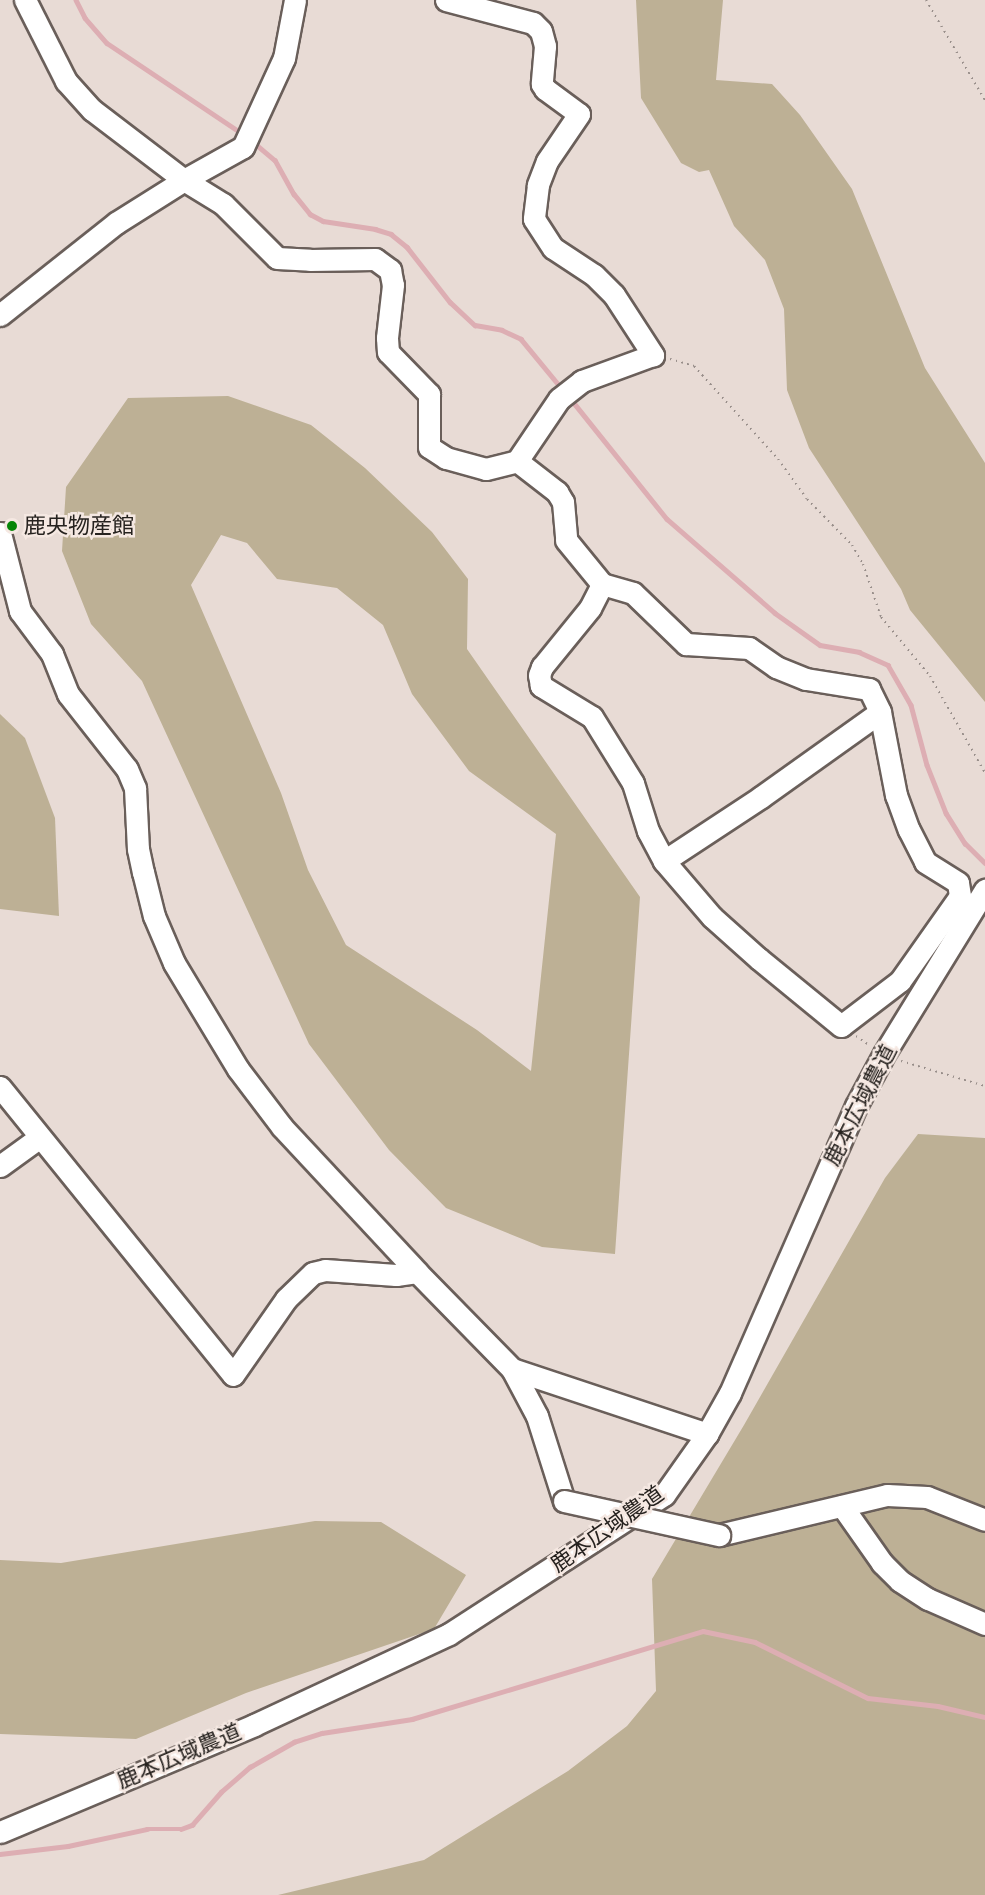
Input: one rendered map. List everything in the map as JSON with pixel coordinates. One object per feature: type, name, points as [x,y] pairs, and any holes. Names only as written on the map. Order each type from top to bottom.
[{"type":"street","points":[[25,0],[66,81],[92,110],[184,180],[223,204],[278,258],[375,259],[390,270],[393,285],[387,338],[388,352],[429,394],[431,409],[427,432],[429,447],[446,458],[486,469],[517,461],[559,399],[582,381],[652,355],[614,295],[594,275],[553,248],[534,219],[538,185],[548,161],[579,114],[545,89],[542,84],[545,46],[541,31],[533,23],[447,0]]},
{"type":"street","points":[[0,315],[116,223],[184,180],[243,147],[284,58],[295,0]]},
{"type":"street","points":[[517,461],[557,492],[563,501],[566,540],[602,584],[633,593],[686,644],[749,648],[776,667],[806,679],[869,689],[880,712],[896,795],[909,830],[925,862],[958,883],[960,896],[900,981],[842,1026],[759,959],[712,917],[664,861],[648,831],[633,783],[592,717],[541,686],[539,675],[542,667],[590,608],[602,584]]},
{"type":"street","points":[[0,533],[20,611],[52,654],[68,694],[127,769],[135,788],[138,849],[154,916],[174,963],[237,1069],[282,1126],[417,1272],[512,1369],[537,1416],[564,1501],[719,1535],[887,1495],[927,1497],[985,1520]]},
{"type":"street","points":[[0,602],[13,582]]},
{"type":"street","points":[[664,861],[761,797],[880,712]]},
{"type":"street","name":"鹿本広域農道","points":[[0,1832],[254,1725],[449,1635],[664,1495],[707,1434],[730,1393],[805,1217],[856,1106],[884,1054],[985,890]]},
{"type":"street","points":[[0,1087],[233,1375],[286,1299],[313,1273],[325,1270],[396,1275],[417,1272]]},
{"type":"street","points":[[0,1166],[40,1137]]},
{"type":"street","points":[[512,1369],[707,1434]]},
{"type":"street","points":[[842,1506],[882,1563],[900,1581],[928,1599],[985,1624]]},
{"type":"path","points":[[926,0],[985,100]]},
{"type":"path","points":[[652,355],[694,366],[778,459],[807,499],[852,545],[863,564],[881,617],[930,676],[985,773]]},
{"type":"path","points":[[842,1026],[884,1054],[941,1075],[985,1086]]},
{"type":"shaded area","points":[[636,0],[723,0],[716,80],[772,84],[800,115],[852,189],[925,368],[985,463],[985,702],[910,610],[901,589],[809,448],[787,390],[784,309],[765,260],[734,226],[709,170],[699,172],[681,163],[641,98]]},
{"type":"shaded area","points":[[228,396],[311,425],[365,468],[432,532],[468,579],[467,649],[640,897],[615,1254],[542,1247],[446,1208],[389,1150],[309,1044],[142,681],[91,624],[62,551],[66,487],[128,398]],"holes":[[[221,535],[247,543],[277,579],[337,588],[383,625],[412,694],[469,771],[556,834],[531,1071],[477,1030],[346,945],[308,870],[281,793],[191,585]]]},
{"type":"shaded area","points":[[0,714],[25,738],[55,818],[59,916],[0,909]]},
{"type":"shaded area","points":[[918,1134],[985,1138],[985,1895],[278,1895],[424,1860],[568,1771],[627,1726],[656,1691],[652,1579],[744,1425],[885,1178]]},
{"type":"shaded area","points":[[315,1521],[381,1522],[466,1575],[434,1629],[246,1693],[136,1739],[0,1734],[0,1560],[61,1563]]},
{"type":"waterway","points":[[76,0],[85,18],[107,43],[243,134]]},
{"type":"waterway","points":[[252,141],[275,160],[294,194],[310,214],[323,221],[375,229],[391,234],[407,247],[450,302],[475,325],[502,330],[521,339],[563,390]]},
{"type":"waterway","points":[[570,398],[667,519],[775,613],[820,645],[859,652],[888,665],[911,705],[927,765],[946,813],[965,843],[985,863]]},
{"type":"waterway","points":[[0,1854],[68,1846],[147,1829],[181,1829],[192,1825],[221,1792],[250,1767],[294,1742],[322,1733],[412,1719],[703,1631],[755,1642],[868,1698],[938,1706],[985,1717]]},
{"type":"place","name":"鹿央物産館","points":[[12,526]]}]
